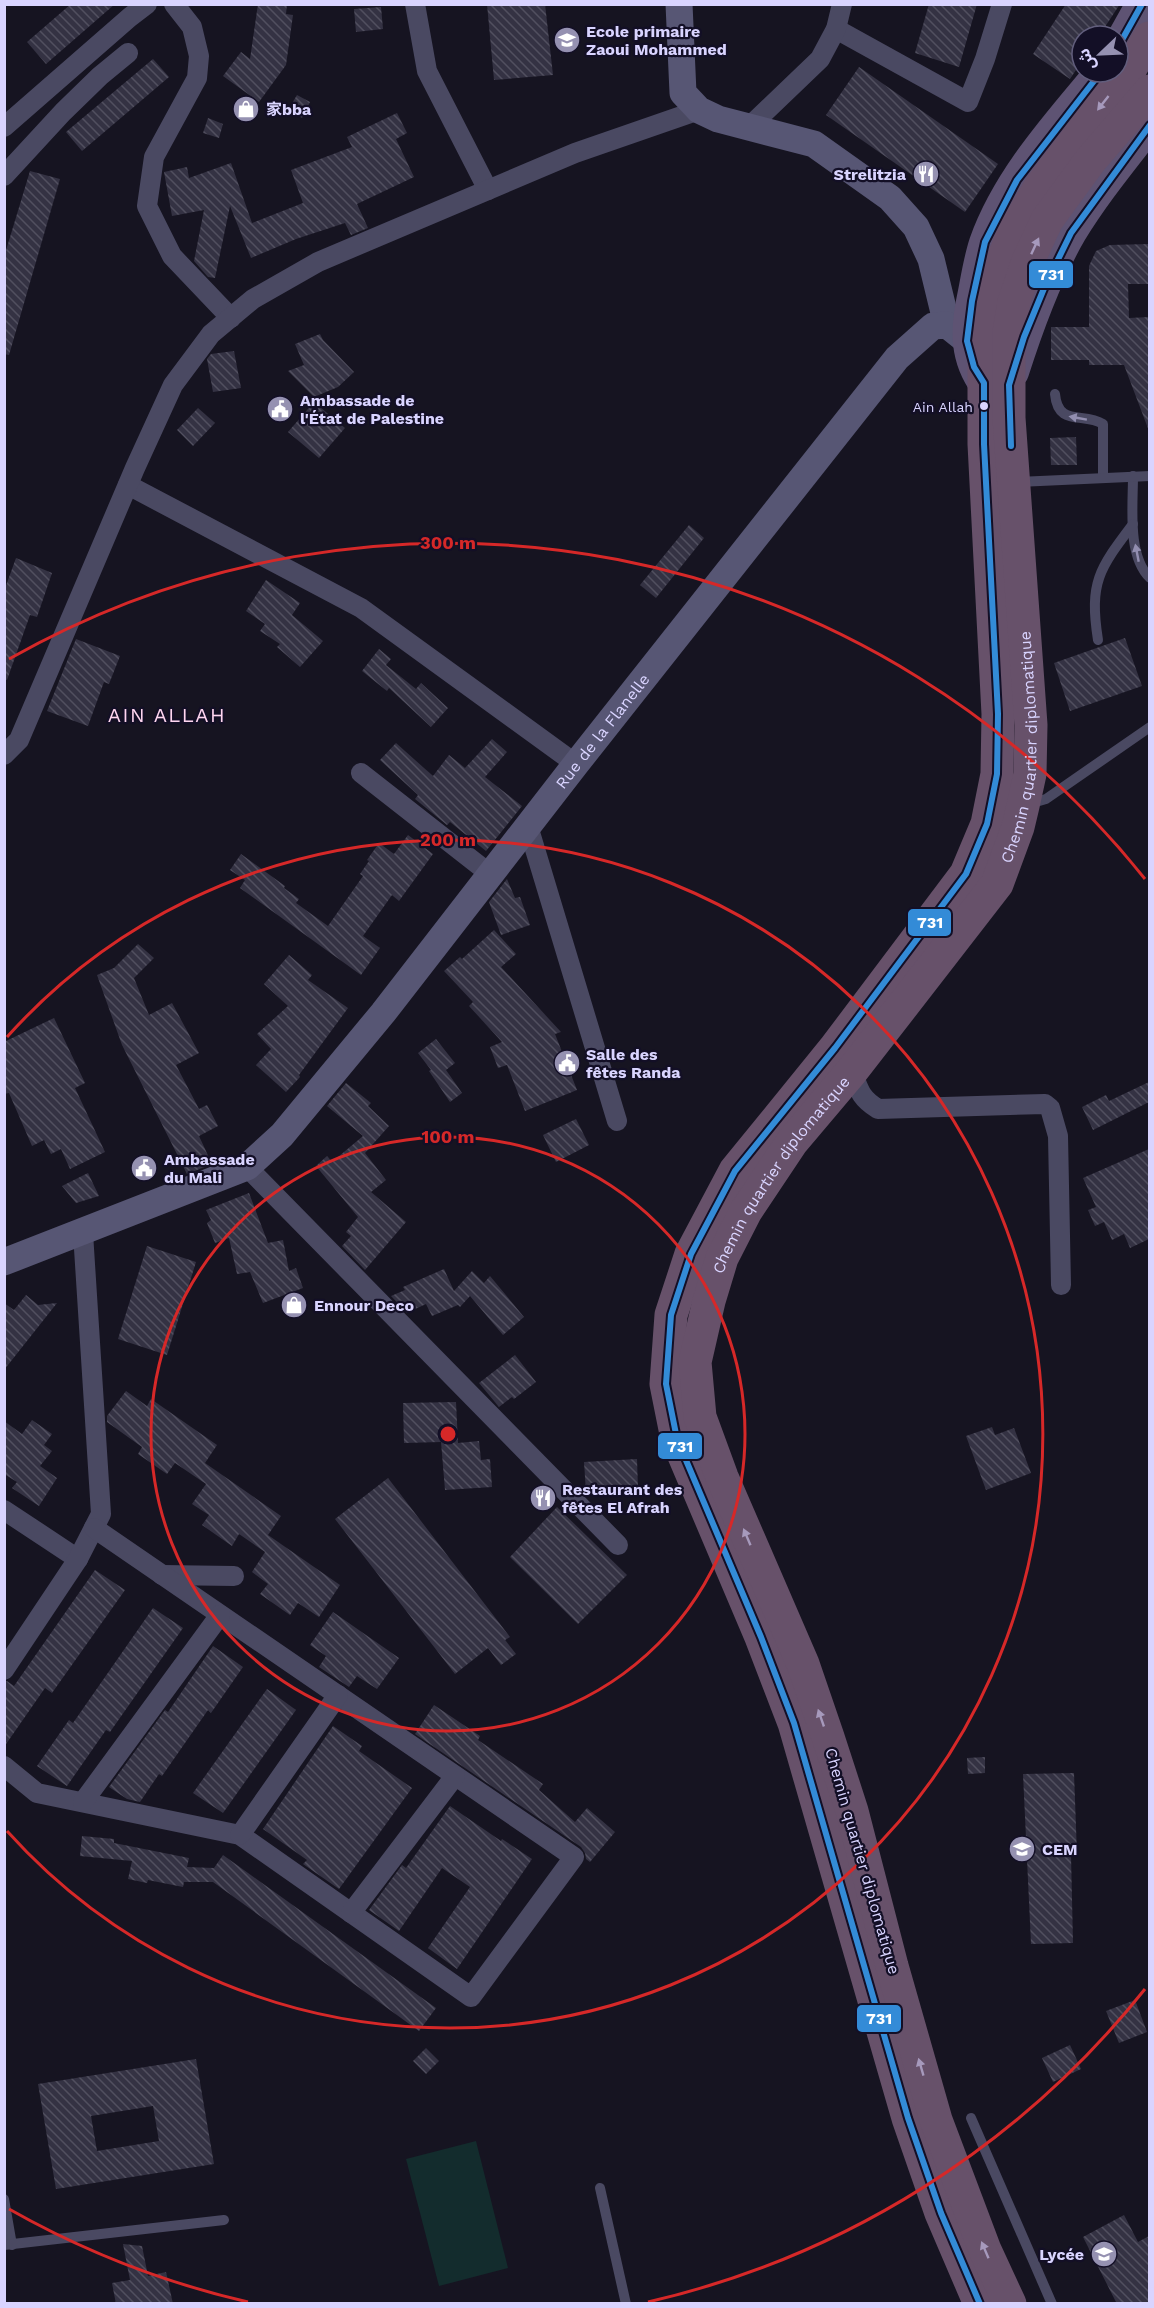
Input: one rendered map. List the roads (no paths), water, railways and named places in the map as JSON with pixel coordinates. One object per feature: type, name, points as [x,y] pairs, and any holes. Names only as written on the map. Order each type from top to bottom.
[{"type":"highway","points":[[980,2304],[941,2213],[908,2118],[794,1723],[761,1637],[677,1439],[666,1384],[671,1316],[691,1254],[735,1171],[836,1048],[966,874],[987,824],[997,774],[998,714],[984,444],[996,384],[984,343],[987,318],[1002,259],[1014,231],[1040,187],[1132,66],[1142,15]]},
{"type":"highway","name":"Chemin quartier diplomatique","points":[[1010,2304],[985,2250],[936,2120],[892,1966],[852,1811],[803,1664],[722,1477],[700,1417],[695,1362],[722,1258],[746,1211],[792,1142],[852,1071],[997,884],[1018,827],[1030,774],[1031,725],[1009,418],[996,384],[1014,302],[1028,261],[1047,220],[1090,161],[1149,91]]},
{"type":"main road","points":[[1130,31],[1142,15]]},
{"type":"main road","points":[[1092,84],[1017,180],[985,242],[978,272],[957,333],[974,367],[996,384],[1032,316],[1071,233],[1147,128]]},
{"type":"street","points":[[4,128],[147,4]]},
{"type":"street","points":[[174,4],[192,27],[199,56],[197,78],[154,157],[147,206],[172,256],[231,318]]},
{"type":"street","points":[[415,4],[427,71],[488,189]]},
{"type":"street","points":[[679,4],[683,93],[699,110],[718,119],[814,144],[890,198],[916,227],[931,259],[957,333]]},
{"type":"street","points":[[749,127],[820,59],[836,29],[842,4]]},
{"type":"street","points":[[836,29],[968,102],[985,59],[1002,4]]},
{"type":"street","points":[[4,176],[63,112],[128,53]]},
{"type":"street","points":[[4,755],[19,740],[173,385],[211,334],[253,299],[318,262],[575,153],[699,110]]},
{"type":"street","name":"Rue de la Flanelle","points":[[247,1167],[282,1135],[383,1013],[576,764],[897,358],[933,326],[957,333]]},
{"type":"street","points":[[128,485],[361,608],[576,764]]},
{"type":"street","points":[[361,773],[490,874]]},
{"type":"street","points":[[528,826],[617,1121]]},
{"type":"street","points":[[852,1071],[865,1101],[878,1109],[1045,1104],[1050,1108],[1058,1136],[1061,1286]]},
{"type":"street","points":[[4,1262],[247,1167],[618,1545]]},
{"type":"street","points":[[6,1665],[78,1559],[101,1514],[83,1233]]},
{"type":"street","points":[[4,1510],[78,1559]]},
{"type":"street","points":[[4,1766],[37,1793],[240,1835],[471,1997],[574,1857],[94,1528]]},
{"type":"street","points":[[162,1575],[234,1576]]},
{"type":"street","points":[[83,1802],[220,1615]]},
{"type":"street","points":[[240,1835],[338,1695]]},
{"type":"street","points":[[351,1913],[455,1776]]},
{"type":"lane","points":[[1055,393],[1056,402],[1064,414],[1072,418],[1097,421],[1103,424],[1103,477]]},
{"type":"lane","points":[[1133,476],[1133,524],[1137,557],[1141,569],[1149,578]]},
{"type":"lane","points":[[1014,482],[1149,476]]},
{"type":"lane","points":[[1098,640],[1095,616],[1096,585],[1108,559],[1133,524]]},
{"type":"lane","points":[[1023,806],[1047,799],[1149,727]]},
{"type":"lane","points":[[971,2118],[1053,2304]]},
{"type":"lane","points":[[600,2188],[626,2304]]},
{"type":"lane","points":[[4,2199],[8,2245],[224,2220]]},
{"type":"place","name":"Ecole primaire Zaoui Mohammed","points":[[567,40]]},
{"type":"place","name":"家bba","points":[[246,109]]},
{"type":"place","name":"Strelitzia","points":[[926,174]]},
{"type":"place","name":"Ain Allah","points":[[984,406]]},
{"type":"place","name":"Ambassade de l'État de Palestine","points":[[280,409]]},
{"type":"place","name":"Salle des fêtes Randa","points":[[567,1063]]},
{"type":"place","name":"Ambassade du Mali","points":[[144,1168]]},
{"type":"place","name":"Ennour Deco","points":[[294,1305]]},
{"type":"place","name":"Restaurant des fêtes El Afrah","points":[[543,1498]]},
{"type":"place","name":"CEM","points":[[1022,1849]]},
{"type":"place","name":"Lycée","points":[[1104,2254]]},
{"type":"district","name":"AIN ALLAH","points":[[167,715]]}]
